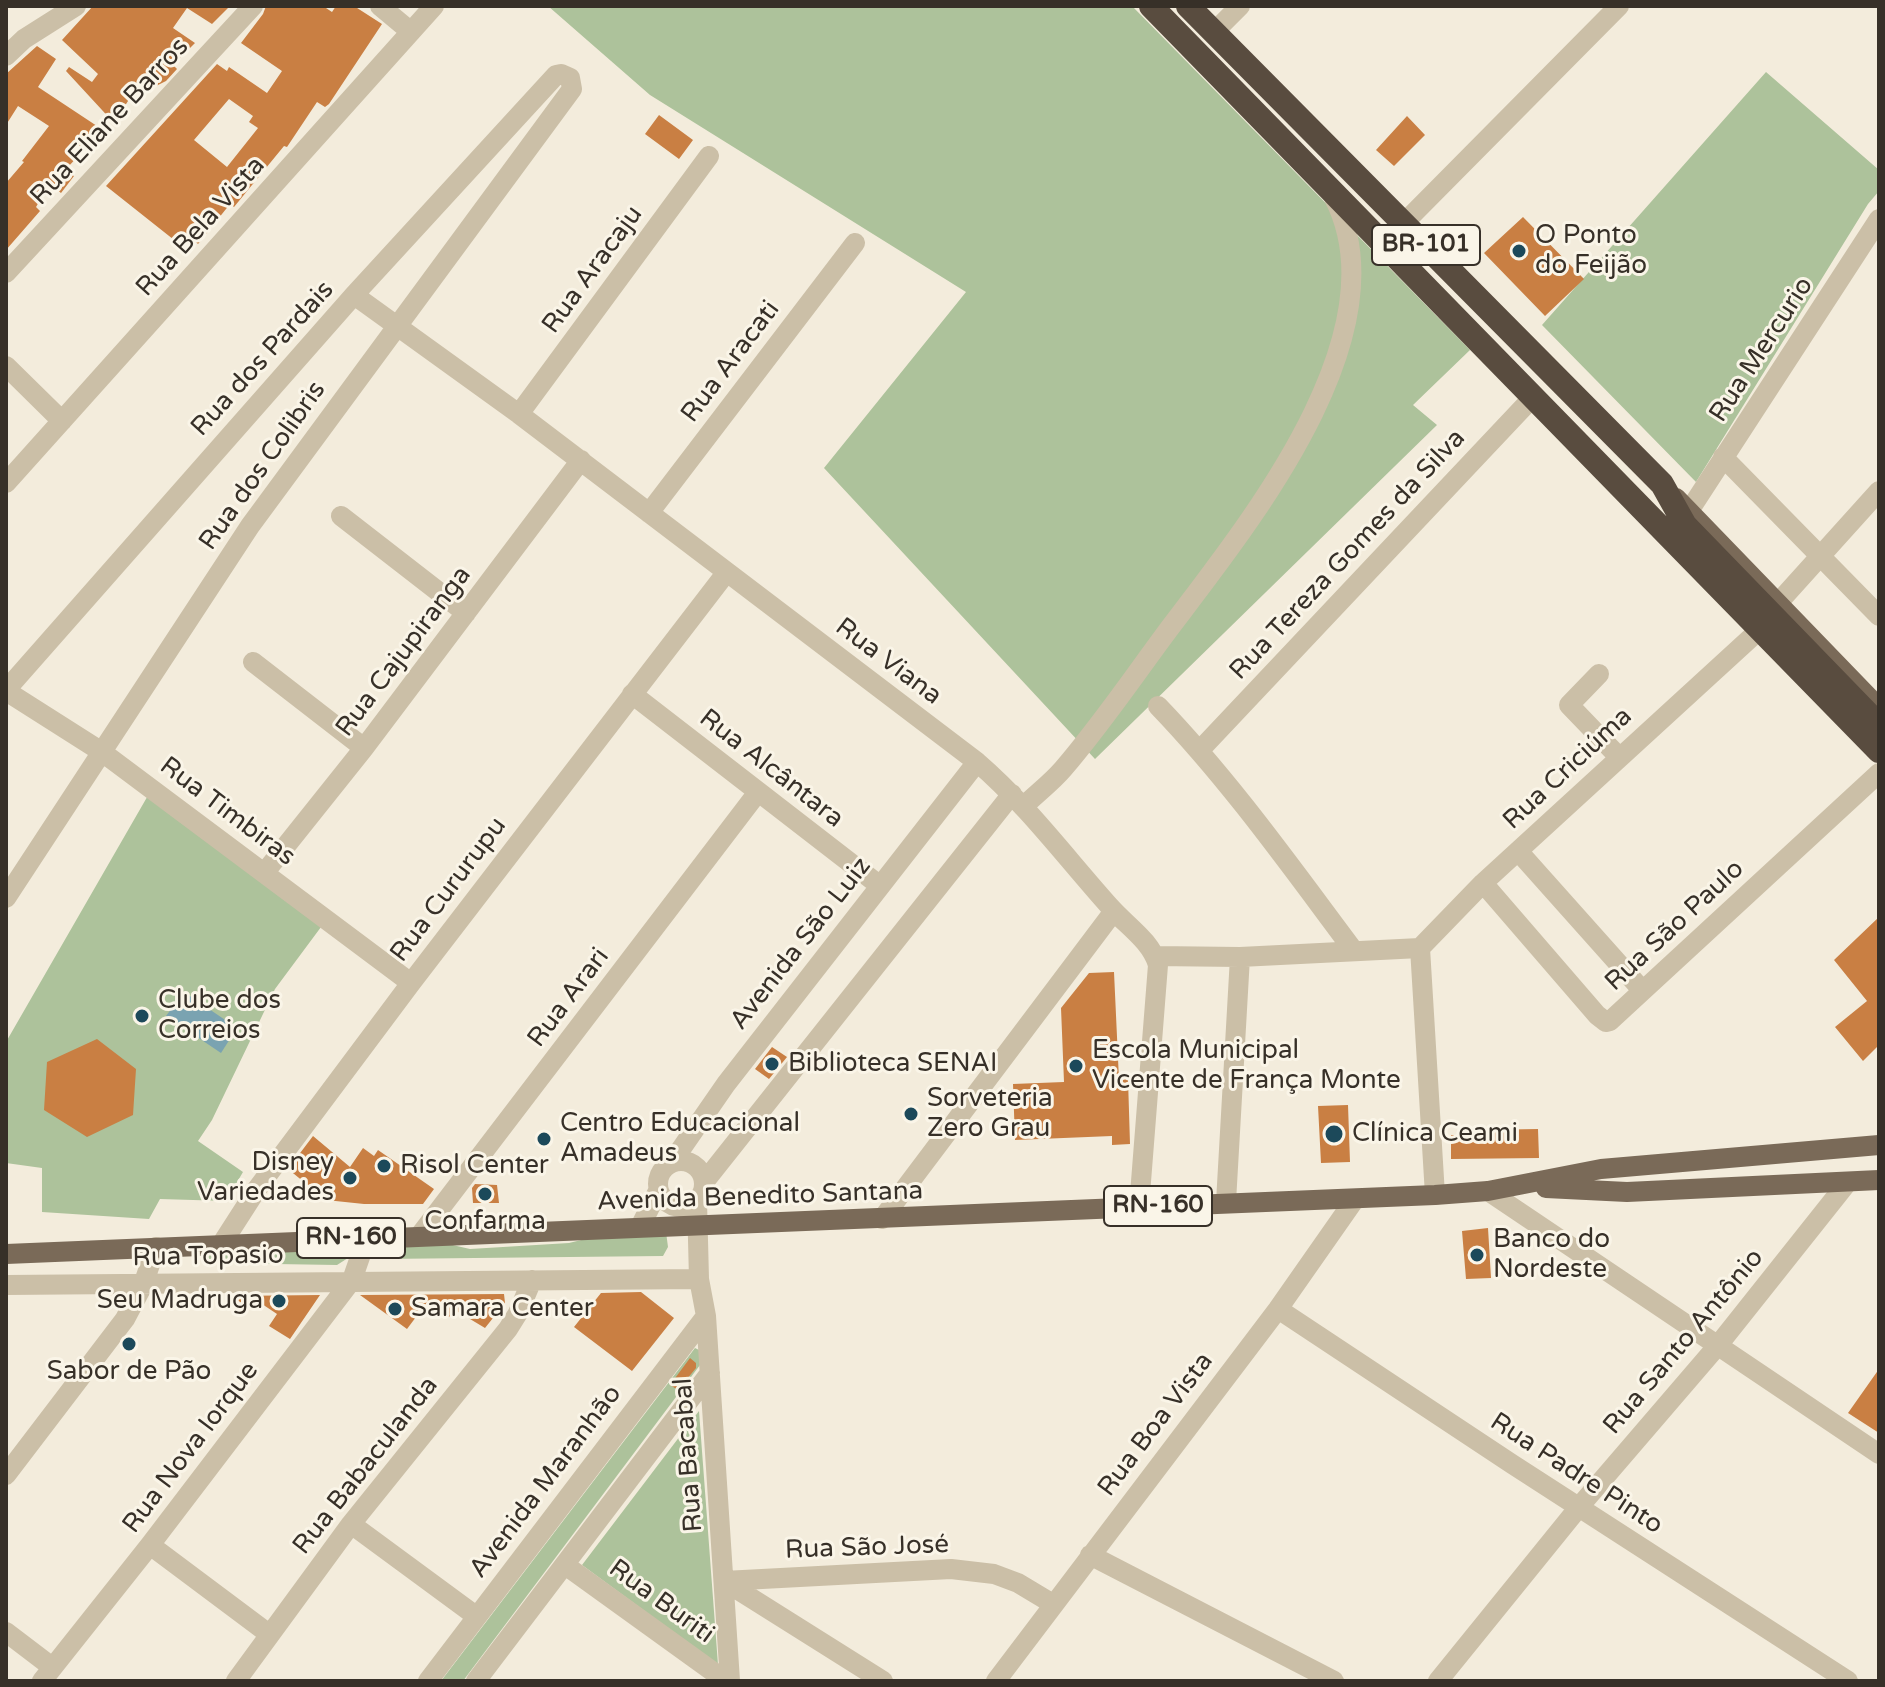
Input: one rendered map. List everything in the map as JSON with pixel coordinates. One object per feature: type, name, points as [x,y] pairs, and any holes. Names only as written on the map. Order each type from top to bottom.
[{"type":"highway","name":"BR-101","points":[[1151,6],[1640,503],[1879,725]]},
{"type":"highway","name":"BR-101","points":[[1188,6],[1662,484],[1685,525],[1879,751]]},
{"type":"main road","name":"BR-101","points":[[1662,484],[1689,511],[1766,619],[1879,708]]},
{"type":"main road","points":[[1766,619],[1879,758]]},
{"type":"main road","name":"Avenida Benedito Santana","points":[[6,1254],[1435,1195],[1488,1191],[1601,1169],[1879,1145]]},
{"type":"main road","name":"Avenida Benedito Santana","points":[[1515,1186],[1627,1192],[1879,1180]]},
{"type":"street","points":[[6,56],[24,39],[76,6]]},
{"type":"street","name":"Rua Eliane Barros","points":[[6,273],[253,6]]},
{"type":"street","points":[[380,6],[410,31]]},
{"type":"street","name":"Rua Bela Vista","points":[[6,483],[434,6]]},
{"type":"street","points":[[1214,32],[1240,6]]},
{"type":"street","points":[[1404,223],[1619,6]]},
{"type":"street","name":"Rua dos Pardais","points":[[6,690],[354,295],[556,75],[567,75]]},
{"type":"street","name":"Rua dos Colibris","points":[[6,898],[250,526],[572,89],[567,75]]},
{"type":"street","name":"Rua Aracaju","points":[[519,414],[709,156]]},
{"type":"street","points":[[697,1226],[697,1201],[705,1181],[1018,800],[1061,771],[1242,533],[1294,452],[1343,337],[1349,303],[1351,274],[1343,217],[1323,181]]},
{"type":"street","name":"Rua Mercurio","points":[[1689,511],[1879,219]]},
{"type":"street","name":"Rua Aracati","points":[[649,513],[855,243]]},
{"type":"street","name":"Rua Viana","points":[[354,295],[581,460],[977,762],[1018,800],[1155,956]]},
{"type":"street","points":[[6,366],[62,421]]},
{"type":"street","name":"Rua Tereza Gomes da Silva","points":[[1200,750],[1534,396]]},
{"type":"street","points":[[1723,457],[1879,616]]},
{"type":"street","name":"Rua Cajupiranga","points":[[265,872],[364,748],[581,460]]},
{"type":"street","name":"Rua Criciúma","points":[[1420,948],[1483,883],[1766,619],[1879,491]]},
{"type":"street","points":[[341,516],[466,613]]},
{"type":"street","name":"Rua Cururupu","points":[[221,1245],[257,1189],[411,983],[726,573]]},
{"type":"street","points":[[253,662],[364,748]]},
{"type":"street","points":[[1599,674],[1569,705],[1619,757]]},
{"type":"street","name":"Rua Timbiras","points":[[6,690],[102,752],[411,983]]},
{"type":"street","name":"Rua Alcântara","points":[[632,694],[879,885]]},
{"type":"street","points":[[1158,706],[1244,803],[1354,951]]},
{"type":"street","name":"Avenida São Luiz","points":[[672,1162],[726,1084],[977,762]]},
{"type":"street","name":"Rua São Paulo","points":[[1483,883],[1602,1019],[1610,1021],[1879,773]]},
{"type":"street","name":"Rua Arari","points":[[420,1235],[758,792]]},
{"type":"street","points":[[1518,851],[1642,990]]},
{"type":"street","points":[[882,1219],[1114,911]]},
{"type":"street","points":[[1139,1207],[1158,965],[1155,956],[1240,957],[1420,948],[1435,1195]]},
{"type":"street","points":[[1226,1202],[1240,957]]},
{"type":"street","points":[[640,1227],[658,1191],[661,1171],[672,1162],[693,1164],[705,1181]]},
{"type":"street","name":"Rua Santo Antônio","points":[[1438,1681],[1579,1507],[1719,1344],[1847,1183]]},
{"type":"street","points":[[658,1191],[671,1205],[680,1208],[697,1201]]},
{"type":"street","points":[[1488,1191],[1879,1454]]},
{"type":"street","name":"Rua Boa Vista","points":[[996,1681],[1278,1309],[1355,1199]]},
{"type":"street","name":"Rua Bacabal","points":[[697,1226],[699,1279],[706,1316],[710,1373],[728,1681]]},
{"type":"street","name":"Rua Nova Iorque","points":[[47,1674],[150,1545],[352,1280],[367,1237]]},
{"type":"street","points":[[6,1475],[125,1319],[143,1285],[156,1247]]},
{"type":"street","name":"Rua Topasio","points":[[6,1285],[699,1279]]},
{"type":"street","name":"Rua Babaculanda","points":[[236,1681],[351,1524],[508,1329],[532,1280]]},
{"type":"street","name":"Rua Padre Pinto","points":[[1278,1309],[1848,1681]]},
{"type":"street","name":"Avenida Maranhão","points":[[428,1681],[706,1316]]},
{"type":"street","points":[[476,1681],[710,1373]]},
{"type":"street","points":[[351,1524],[476,1616]]},
{"type":"street","points":[[150,1545],[269,1634]]},
{"type":"street","points":[[1090,1555],[1334,1681]]},
{"type":"street","name":"Rua Buriti","points":[[565,1565],[728,1681]]},
{"type":"street","name":"Rua São José","points":[[724,1581],[951,1569],[994,1574],[1018,1583],[1053,1604]]},
{"type":"street","points":[[724,1581],[883,1681]]},
{"type":"street","points":[[6,1632],[47,1674]]},
{"type":"green space","points":[[548,6],[1132,6],[1470,350],[1413,405],[1437,425],[1095,759],[824,468],[966,292],[650,95]]},
{"type":"green space","points":[[1766,72],[1879,170],[1879,191],[1696,482],[1542,325]]},
{"type":"green space","name":"Clube dos Correios","points":[[150,792],[324,923],[275,989],[212,1120],[198,1141],[243,1172],[226,1201],[160,1199],[149,1219],[42,1212],[42,1168],[6,1163],[6,1042]]},
{"type":"green space","points":[[666,1232],[668,1247],[663,1256],[381,1259],[383,1247],[426,1239],[470,1249],[569,1243],[610,1233]]},
{"type":"green space","points":[[348,1243],[351,1251],[348,1258],[337,1265],[214,1263],[206,1253]]},
{"type":"green space","points":[[695,1348],[703,1352],[703,1361],[463,1681],[441,1681]]},
{"type":"green space","points":[[699,1411],[718,1665],[582,1565]]},
{"type":"water","points":[[184,992],[237,1028],[221,1053],[166,1016]]},
{"type":"building","points":[[93,6],[230,6],[212,24],[187,8],[173,28],[195,43],[173,65],[177,69],[166,81],[148,90],[142,79],[114,123],[66,71],[69,67],[92,82],[98,74],[62,40]]},
{"type":"building","points":[[266,6],[323,6],[332,12],[336,6],[354,6],[382,24],[329,104],[325,107],[317,102],[287,147],[284,146],[234,207],[230,204],[198,244],[196,242],[188,251],[106,186],[217,64],[227,71],[229,67],[267,93],[282,71],[241,43]],"holes":[[[229,99],[253,116],[249,122],[258,128],[227,167],[194,140]]]},
{"type":"building","points":[[37,46],[56,59],[38,87],[103,130],[66,169],[74,176],[61,193],[50,184],[36,207],[40,211],[6,250],[6,183],[49,126],[18,106],[6,125],[6,74]]},
{"type":"building","points":[[659,115],[693,140],[679,159],[645,134]]},
{"type":"building","points":[[1407,116],[1425,135],[1394,166],[1376,150]]},
{"type":"building","points":[[1523,217],[1584,279],[1545,316],[1484,253]]},
{"type":"building","points":[[1879,917],[1879,1045],[1863,1061],[1835,1027],[1867,1001],[1834,960]]},
{"type":"building","points":[[1114,972],[1119,1080],[1128,1079],[1130,1144],[1112,1145],[1112,1136],[1015,1140],[1013,1084],[1064,1082],[1061,1008],[1089,973]]},
{"type":"building","points":[[97,1039],[136,1069],[133,1115],[87,1137],[44,1110],[47,1062]]},
{"type":"building","name":"Biblioteca SENAI","points":[[772,1047],[787,1057],[769,1079],[755,1069]]},
{"type":"building","name":"Clínica Ceami","points":[[1348,1105],[1350,1162],[1321,1163],[1318,1106]]},
{"type":"building","points":[[1538,1129],[1539,1158],[1451,1159],[1451,1135],[1479,1135],[1478,1130]]},
{"type":"building","points":[[313,1136],[350,1167],[363,1148],[374,1156],[378,1150],[434,1189],[423,1204],[364,1204],[326,1200],[288,1169]]},
{"type":"building","name":"Confarma","points":[[475,1184],[497,1185],[499,1203],[473,1203],[472,1188]]},
{"type":"building","name":"Banco do Nordeste","points":[[1488,1228],[1491,1278],[1466,1279],[1462,1231]]},
{"type":"building","points":[[641,1292],[674,1318],[632,1371],[574,1327],[601,1293]]},
{"type":"building","points":[[504,1294],[505,1303],[485,1328],[455,1310],[449,1317],[428,1301],[407,1329],[360,1295]]},
{"type":"building","points":[[320,1295],[290,1339],[269,1326],[277,1314],[253,1298],[247,1307],[232,1296]]},
{"type":"building","points":[[690,1358],[696,1363],[696,1368],[678,1390],[670,1385]]},
{"type":"building","points":[[1879,1369],[1879,1433],[1848,1413]]},
{"type":"place","name":"O Ponto do Feijão","points":[[1519,251]]},
{"type":"place","name":"Clube dos Correios","points":[[142,1016]]},
{"type":"place","name":"Biblioteca SENAI","points":[[772,1064]]},
{"type":"place","name":"Escola Municipal Vicente de França Monte","points":[[1076,1066]]},
{"type":"place","name":"Sorveteria Zero Grau","points":[[911,1114]]},
{"type":"place","name":"Clínica Ceami","points":[[1334,1134]]},
{"type":"place","name":"Centro Educacional Amadeus","points":[[544,1139]]},
{"type":"place","name":"Risol Center","points":[[384,1166]]},
{"type":"place","name":"Disney Variedades","points":[[350,1178]]},
{"type":"place","name":"Confarma","points":[[485,1194]]},
{"type":"place","name":"Banco do Nordeste","points":[[1477,1255]]},
{"type":"place","name":"Seu Madruga","points":[[279,1301]]},
{"type":"place","name":"Samara Center","points":[[395,1309]]},
{"type":"place","name":"Sabor de Pão","points":[[129,1344]]}]
